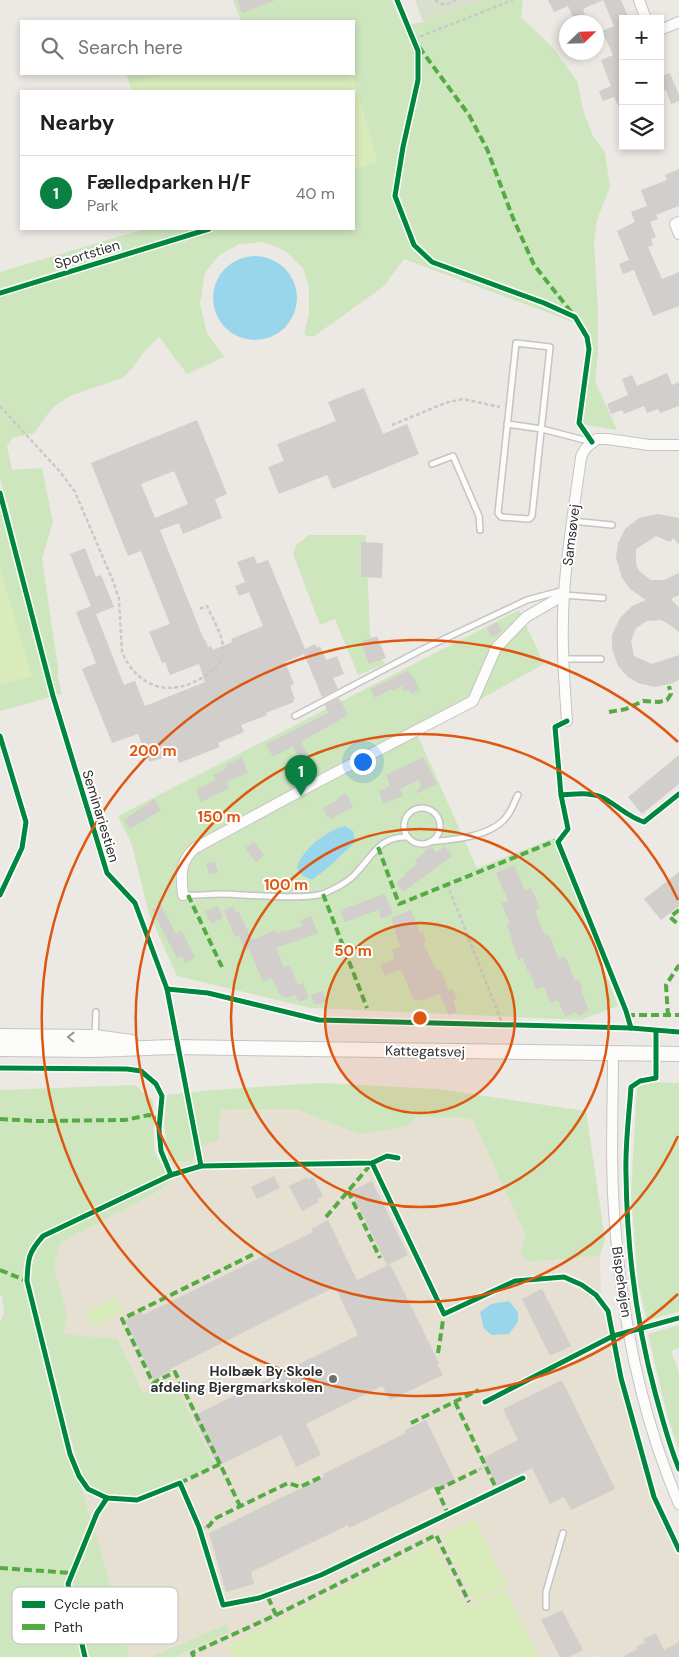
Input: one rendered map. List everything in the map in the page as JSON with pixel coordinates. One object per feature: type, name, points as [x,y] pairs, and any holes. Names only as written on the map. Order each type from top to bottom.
[{"type":"street","points":[[639,0],[645,15]]},
{"type":"street","points":[[664,28],[679,22]]},
{"type":"street","points":[[679,222],[675,224],[679,234]]},
{"type":"street","points":[[592,442],[597,439],[608,439],[649,445],[679,445]]},
{"type":"street","name":"Samsøvej","points":[[567,721],[563,660],[564,593],[572,521],[582,457],[585,449],[592,442]]},
{"type":"street","points":[[183,895],[181,872],[184,861],[194,848],[473,701],[496,648],[526,617],[564,593]]},
{"type":"street","name":"Kattegatsvej","points":[[0,1036],[172,1048],[679,1054]]},
{"type":"street","name":"Kattegatsvej","points":[[0,1050],[94,1044]]},
{"type":"street","name":"Bispehøjen","points":[[613,1053],[615,1224],[629,1332],[640,1386],[654,1439],[679,1504]]},
{"type":"lane","points":[[516,343],[550,347],[532,516],[529,519],[501,517],[498,513],[507,424],[516,343]]},
{"type":"lane","points":[[507,424],[542,429],[592,442]]},
{"type":"lane","points":[[432,464],[453,456],[479,516],[480,530]]},
{"type":"lane","points":[[572,521],[612,525]]},
{"type":"lane","points":[[295,716],[423,649],[520,604],[564,593],[603,598]]},
{"type":"lane","points":[[563,660],[601,659]]},
{"type":"lane","points":[[183,895],[281,896],[323,894],[349,880],[378,847],[393,838],[408,837],[418,843],[468,837],[495,826],[509,814],[518,795]]},
{"type":"lane","points":[[408,837],[404,826],[405,820],[413,810],[425,808],[435,814],[439,824],[437,835],[429,842]]},
{"type":"lane","points":[[94,1044],[96,1012]]},
{"type":"lane","points":[[546,1607],[546,1592],[563,1533]]},
{"type":"path","points":[[435,0],[439,4],[446,5],[456,0]]},
{"type":"path","points":[[414,39],[513,0]]},
{"type":"path","points":[[392,425],[445,403],[463,399],[509,409]]},
{"type":"path","points":[[0,406],[61,473],[75,492],[119,599],[122,652],[145,682],[163,688],[187,685],[211,672],[221,663],[224,646],[207,606],[200,609]]},
{"type":"path","points":[[447,884],[503,1025]]},
{"type":"path","points":[[493,1025],[513,1025]]},
{"type":"path","points":[[478,1470],[485,1466]]},
{"type":"path","points":[[198,1522],[203,1539]]},
{"type":"shaded area","name":"Holbæk By Skole afdeling Bjergmarkskolen","points":[[295,1109],[359,1134],[416,1117],[472,1118],[525,1234],[521,1254],[527,1262],[600,1256],[601,1292],[623,1395],[642,1460],[679,1549],[679,1657],[600,1657],[599,1655],[594,1657],[175,1657],[230,1632],[227,1624],[150,1657],[130,1657],[126,1644],[178,1644],[178,1587],[111,1587],[42,1363],[62,1338],[67,1313],[54,1266],[60,1243],[157,1192],[169,1182],[161,1165],[169,1161],[192,1162],[196,1147],[220,1110]]},
{"type":"green space","points":[[233,0],[392,0],[403,26],[423,22],[485,0],[523,0],[521,17],[554,49],[559,56],[559,60],[562,60],[577,81],[584,113],[593,136],[605,153],[610,187],[597,220],[594,242],[598,310],[598,354],[595,381],[617,430],[576,423],[586,340],[573,322],[404,259],[383,287],[313,337],[304,335],[309,313],[309,287],[303,268],[285,251],[264,242],[240,244],[219,255],[205,273],[200,304],[207,333],[224,357],[187,374],[159,337],[122,378],[70,396],[53,407],[34,433],[13,438],[7,446],[12,470],[42,468],[53,522],[42,559],[59,675],[57,675],[62,694],[0,711],[0,487],[10,520],[12,519],[0,479],[0,272],[141,230],[355,230],[355,90],[132,90],[126,75],[355,75],[355,20],[241,20]]},
{"type":"green space","points":[[415,0],[485,0],[423,22]]},
{"type":"green space","points":[[162,75],[352,75],[378,162],[355,169],[355,90],[132,90],[130,84]]},
{"type":"green space","points":[[309,535],[366,535],[370,634],[385,664],[358,675],[335,619],[320,625],[293,554],[297,544]]},
{"type":"green space","points":[[0,568],[32,676],[0,685]]},
{"type":"green space","points":[[519,610],[544,664],[417,734],[477,868],[554,838],[618,1006],[581,1020],[311,1008],[177,976],[149,914],[132,845],[118,816]]},
{"type":"green space","points":[[655,1082],[679,1083],[679,1312],[647,1320],[638,1284],[631,1194],[637,1087]]},
{"type":"green space","points":[[320,1083],[438,1089],[586,1111],[605,1239],[600,1256],[528,1262],[521,1254],[525,1234],[472,1118],[416,1117],[408,1126],[359,1134],[295,1109],[220,1110],[218,1140],[196,1147],[192,1162],[169,1161],[164,1124],[167,1095]]},
{"type":"green space","points":[[135,1085],[153,1101],[154,1150],[170,1182],[157,1192],[60,1243],[54,1266],[67,1313],[63,1334],[117,1339],[143,1393],[173,1380],[214,1465],[139,1498],[111,1496],[92,1486],[81,1473],[48,1355],[42,1363],[111,1587],[12,1587],[12,1644],[126,1644],[130,1657],[0,1657],[0,1321],[4,1314],[2,1296],[0,1295],[0,1090]]},
{"type":"green space","points":[[116,1297],[124,1312],[94,1327],[86,1312]]},
{"type":"green space","points":[[679,1325],[679,1348],[671,1351],[679,1372],[679,1450],[667,1415],[648,1334]]},
{"type":"green space","points":[[475,1519],[507,1586],[474,1602],[442,1535]]},
{"type":"green space","points":[[433,1542],[466,1608],[505,1590],[539,1657],[233,1657],[227,1645]]},
{"type":"green space","points":[[227,1624],[230,1632],[175,1657],[150,1657]]},
{"type":"water","points":[[255,256],[278,263],[290,275],[297,298],[290,321],[278,333],[255,340],[232,333],[220,321],[213,298],[220,275],[232,263]]},
{"type":"water","points":[[345,826],[353,831],[355,842],[312,880],[303,876],[297,868],[299,861],[309,848],[323,836]]},
{"type":"water","points":[[509,1301],[518,1312],[518,1322],[509,1334],[492,1335],[484,1329],[480,1312],[491,1304]]},
{"type":"building","points":[[237,0],[274,0],[274,1],[242,13]]},
{"type":"building","points":[[548,0],[603,0],[583,9],[585,15],[572,15],[568,6],[554,12]]},
{"type":"building","points":[[603,0],[621,0],[627,15],[619,15],[619,108],[614,97],[603,101],[599,91],[611,86],[601,60],[613,55],[604,35],[604,30],[614,26]]},
{"type":"building","points":[[670,73],[679,95],[679,101],[671,104],[666,90],[664,91],[664,75]]},
{"type":"building","points":[[679,169],[679,206],[656,215],[658,219],[650,222],[656,237],[651,239],[653,245],[648,247],[662,279],[679,272],[679,306],[653,316],[634,270],[623,274],[619,264],[629,260],[617,231],[635,222],[631,212],[647,206],[641,190],[667,180],[665,175]]},
{"type":"building","points":[[667,373],[672,385],[679,382],[679,406],[660,413],[658,409],[647,413],[644,406],[624,414],[622,410],[611,414],[607,404],[628,395],[622,379],[632,375],[637,386]]},
{"type":"building","points":[[364,388],[383,434],[407,424],[419,454],[333,489],[327,475],[279,494],[268,467],[284,461],[277,444],[336,421],[328,402]]},
{"type":"building","points":[[197,420],[227,494],[215,499],[222,518],[183,534],[179,523],[160,530],[204,640],[208,647],[211,646],[213,650],[232,642],[231,639],[263,626],[249,592],[239,596],[235,586],[245,582],[237,562],[254,556],[257,564],[268,560],[305,649],[315,644],[317,648],[320,646],[326,660],[337,656],[344,674],[333,678],[338,689],[322,697],[304,654],[285,662],[294,684],[290,686],[295,699],[293,700],[294,702],[241,725],[244,732],[218,743],[220,747],[179,763],[176,754],[149,762],[138,734],[112,743],[82,669],[96,663],[76,612],[91,606],[70,554],[85,548],[96,577],[101,575],[114,607],[96,614],[124,685],[135,681],[145,706],[205,682],[199,664],[170,675],[165,662],[162,663],[149,632],[170,624],[141,551],[128,556],[91,463]],"holes":[[[174,471],[188,504],[155,518],[141,484]]]},
{"type":"building","points":[[658,514],[679,518],[679,544],[673,538],[670,542],[656,536],[636,549],[636,564],[639,571],[651,580],[664,580],[679,573],[679,595],[671,599],[679,608],[679,632],[661,620],[647,621],[636,628],[631,641],[634,656],[652,664],[679,655],[679,680],[655,687],[638,683],[628,677],[618,666],[612,649],[612,635],[620,618],[632,606],[646,600],[630,589],[622,578],[616,558],[618,543],[625,529],[639,518]]},
{"type":"building","points":[[361,542],[383,543],[382,578],[361,577]]},
{"type":"building","points":[[497,622],[502,631],[492,637],[487,628]]},
{"type":"building","points":[[377,636],[386,658],[369,664],[361,642]]},
{"type":"building","points":[[408,671],[420,690],[411,694],[409,690],[404,692],[402,686],[375,698],[370,689]]},
{"type":"building","points":[[339,698],[348,715],[301,742],[309,757],[300,762],[293,746],[273,757],[266,744],[328,713],[325,705]]},
{"type":"building","points":[[679,755],[679,784],[642,814],[628,797]]},
{"type":"building","points":[[242,757],[248,773],[226,782],[229,788],[201,802],[196,790],[216,780],[213,775],[227,768],[225,765]]},
{"type":"building","points":[[423,757],[437,784],[415,794],[421,786],[419,780],[400,789],[403,796],[383,804],[379,791],[390,786],[386,775]]},
{"type":"building","points":[[346,793],[353,807],[330,819],[329,816],[327,817],[323,808]]},
{"type":"building","points":[[154,799],[161,810],[130,829],[124,820]]},
{"type":"building","points":[[254,842],[264,855],[256,862],[245,848]]},
{"type":"building","points":[[431,846],[436,853],[444,846],[452,856],[403,892],[396,883],[417,864],[415,860]]},
{"type":"building","points":[[215,861],[218,872],[209,875],[206,864]]},
{"type":"building","points":[[514,865],[525,891],[531,888],[540,908],[535,910],[542,929],[546,936],[549,935],[559,959],[565,956],[575,981],[579,980],[589,1011],[578,1016],[576,1012],[565,1017],[558,1000],[550,1003],[544,987],[536,989],[523,958],[518,960],[507,924],[510,923],[501,903],[508,901],[496,873]]},
{"type":"building","points":[[679,872],[679,906],[661,920],[644,899]]},
{"type":"building","points":[[385,894],[393,914],[381,919],[378,910],[345,922],[340,910]]},
{"type":"building","points":[[161,905],[176,934],[182,931],[195,958],[185,963],[182,956],[177,958],[152,910]]},
{"type":"building","points":[[218,906],[223,918],[211,924],[205,911]]},
{"type":"building","points":[[233,906],[236,913],[239,912],[252,940],[275,930],[276,933],[283,930],[284,932],[303,926],[301,920],[311,916],[318,933],[276,948],[284,967],[290,965],[298,985],[303,983],[309,998],[299,1002],[295,995],[287,998],[280,995],[272,978],[263,982],[249,949],[245,951],[239,935],[235,937],[224,911]]},
{"type":"building","points":[[411,910],[420,933],[423,932],[426,941],[423,943],[436,970],[440,969],[449,991],[453,989],[457,999],[453,1001],[457,1012],[449,1015],[439,994],[420,1001],[419,999],[414,1001],[401,969],[385,976],[380,965],[395,959],[392,950],[400,947],[391,918]]},
{"type":"building","points":[[323,991],[326,1002],[314,1004],[311,995]]},
{"type":"building","points":[[274,1176],[280,1188],[257,1199],[251,1187]]},
{"type":"building","points":[[307,1177],[308,1180],[313,1177],[323,1196],[317,1199],[319,1202],[302,1211],[289,1186]]},
{"type":"building","points":[[372,1181],[408,1255],[387,1265],[351,1191]]},
{"type":"building","points":[[328,1220],[357,1280],[390,1264],[439,1363],[437,1364],[443,1375],[390,1400],[382,1386],[306,1424],[321,1455],[296,1467],[281,1435],[218,1466],[193,1416],[358,1335],[335,1287],[170,1369],[171,1371],[154,1380],[125,1320],[142,1312],[143,1315],[313,1232],[311,1229]]},
{"type":"building","points":[[542,1289],[571,1346],[550,1356],[522,1299]]},
{"type":"building","points":[[562,1380],[615,1489],[571,1510],[564,1497],[550,1504],[532,1468],[496,1486],[483,1458],[518,1440],[503,1409]]},
{"type":"building","points":[[426,1420],[455,1480],[439,1488],[438,1485],[349,1528],[348,1525],[251,1572],[254,1584],[226,1592],[209,1533],[324,1477],[323,1474],[406,1433],[405,1430]]},
{"type":"building","points":[[562,1610],[583,1650],[569,1657],[560,1657],[541,1620]]},
{"type":"building","points":[[656,1633],[664,1650],[679,1642],[679,1657],[622,1657],[638,1649],[636,1647],[645,1643],[643,1639]]},
{"type":"marked path","points":[[419,47],[469,115],[487,149],[513,218],[534,265],[572,313]]},
{"type":"marked path","points":[[609,712],[626,709],[643,701],[659,702],[667,700],[671,694],[669,686]]},
{"type":"marked path","points":[[378,847],[399,904],[560,839]]},
{"type":"marked path","points":[[323,894],[367,1008]]},
{"type":"marked path","points":[[188,895],[222,967]]},
{"type":"marked path","points":[[679,910],[670,917],[679,925]]},
{"type":"marked path","points":[[668,1016],[666,985],[679,965]]},
{"type":"marked path","points":[[627,1015],[679,1015]]},
{"type":"marked path","points":[[0,1119],[37,1121],[125,1120],[149,1115],[160,1119]]},
{"type":"marked path","points":[[326,1217],[372,1163]]},
{"type":"marked path","points":[[348,1191],[380,1258]]},
{"type":"marked path","points":[[220,1464],[175,1372],[153,1383],[122,1319],[254,1254]]},
{"type":"marked path","points":[[0,1270],[27,1281]]},
{"type":"marked path","points":[[438,1353],[444,1314]]},
{"type":"marked path","points":[[411,1423],[479,1390]]},
{"type":"marked path","points":[[455,1402],[497,1490]]},
{"type":"marked path","points":[[180,1483],[220,1464],[240,1506]]},
{"type":"marked path","points":[[437,1490],[478,1470]]},
{"type":"marked path","points":[[207,1527],[214,1519],[288,1483],[300,1487],[321,1477]]},
{"type":"marked path","points":[[436,1487],[448,1514]]},
{"type":"marked path","points":[[276,1615],[436,1535],[469,1602]]},
{"type":"marked path","points":[[0,1568],[72,1573]]},
{"type":"marked path","points":[[194,1657],[192,1653],[276,1615],[267,1595]]},
{"type":"cycle path","points":[[397,0],[418,51],[418,80],[403,147],[395,196],[414,245],[432,262],[544,303],[575,317],[587,337],[589,349],[579,423],[592,442]]},
{"type":"cycle path","name":"Sportstien","points":[[0,293],[206,230]]},
{"type":"cycle path","name":"Seminariestien","points":[[0,493],[53,696],[107,873],[135,903],[167,989],[201,1166]]},
{"type":"cycle path","points":[[567,721],[555,727],[561,795],[568,829],[558,842],[626,1011],[631,1028]]},
{"type":"cycle path","points":[[0,736],[26,822],[22,848],[0,895]]},
{"type":"cycle path","points":[[561,795],[596,795],[644,822],[679,794]]},
{"type":"cycle path","points":[[167,989],[208,993],[319,1020],[631,1028],[679,1032]]},
{"type":"cycle path","points":[[656,1031],[656,1078],[640,1081],[631,1087],[626,1152],[628,1230],[634,1286],[643,1341],[664,1424],[679,1469]]},
{"type":"cycle path","points":[[0,1068],[127,1069],[141,1071],[156,1084],[162,1096],[159,1129],[161,1151],[171,1175]]},
{"type":"cycle path","points":[[398,1158],[387,1156],[372,1163],[201,1166],[171,1175],[43,1236],[34,1247],[30,1257],[27,1281],[70,1454],[79,1476],[88,1489],[107,1498],[137,1500],[180,1483],[199,1527],[223,1605],[259,1598],[321,1575],[523,1478]]},
{"type":"cycle path","points":[[372,1163],[444,1314],[515,1281],[564,1277],[582,1285],[596,1295],[608,1311],[621,1378],[654,1497],[679,1550]]},
{"type":"cycle path","points":[[485,1402],[613,1336],[679,1318]]},
{"type":"cycle path","points":[[69,1587],[68,1584],[97,1513],[107,1498]]},
{"type":"cycle path","points":[[82,1644],[85,1657]]},
{"type":"place","name":"Fælledparken H/F","points":[[301,796]]},
{"type":"place","name":"Holbæk By Skole afdeling Bjergmarkskolen","points":[[333,1379]]}]
